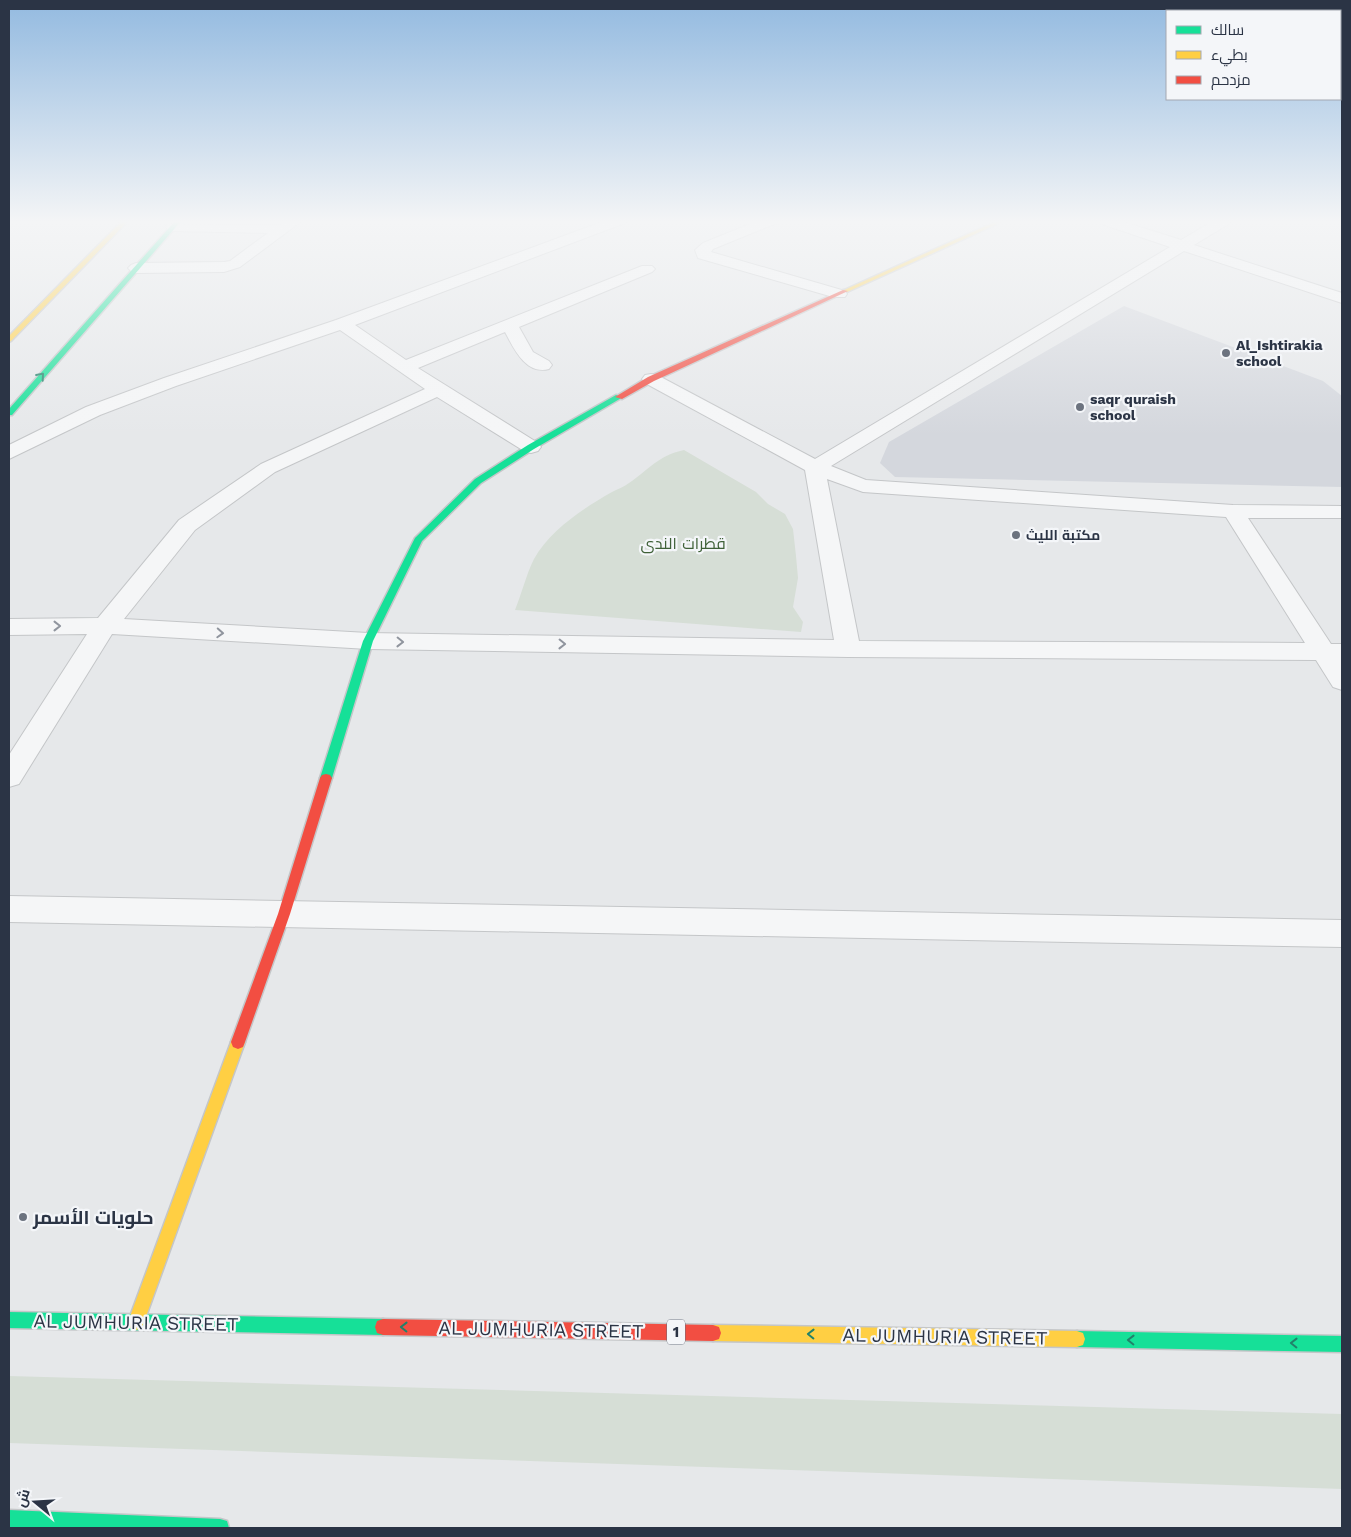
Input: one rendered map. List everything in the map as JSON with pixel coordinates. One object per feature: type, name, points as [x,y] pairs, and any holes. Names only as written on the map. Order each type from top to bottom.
[{"type":"main road","points":[[9,340],[56,292]]},
{"type":"main road","points":[[9,413],[114,292]]},
{"type":"main road","points":[[136,1322],[284,914],[368,641],[418,540],[478,481],[531,447],[651,379],[844,292]]},
{"type":"main road","name":"AL JUMHURIA STREET","points":[[9,1320],[1342,1344]]},
{"type":"main road","points":[[9,1520],[220,1528]]},
{"type":"street","points":[[9,453],[93,411],[170,382],[342,324],[428,292]]},
{"type":"street","points":[[405,367],[591,292]]},
{"type":"street","points":[[831,292],[839,294]]},
{"type":"street","points":[[814,467],[1105,292]]},
{"type":"street","points":[[1323,292],[1342,298]]},
{"type":"street","points":[[342,324],[438,390],[531,447]]},
{"type":"street","points":[[510,325],[526,355],[543,366]]},
{"type":"street","points":[[651,379],[814,467],[864,486],[1233,511],[1342,512]]},
{"type":"street","points":[[9,777],[105,626],[187,525],[268,468],[438,390]]},
{"type":"street","points":[[814,467],[848,648]]},
{"type":"street","points":[[1233,511],[1333,652],[1342,681]]},
{"type":"street","points":[[9,627],[105,626],[368,641],[848,648],[1333,652]]},
{"type":"street","points":[[9,909],[1342,934]]},
{"type":"shaded area","points":[[1124,306],[1323,381],[1342,396],[1342,487],[895,477],[880,463],[889,442]]},
{"type":"green space","name":"قطرات الندى","points":[[684,450],[756,492],[768,504],[785,514],[793,529],[798,578],[793,607],[803,622],[801,632],[515,610],[534,559],[558,529],[601,498],[627,484],[660,459]]},
{"type":"green space","points":[[9,1376],[1342,1414],[1342,1489],[9,1443]]},
{"type":"traffic: fast","points":[[9,413],[116,292]]},
{"type":"traffic: fast","points":[[326,778],[368,641],[418,540],[478,481],[531,447],[619,397]]},
{"type":"traffic: fast","points":[[9,1320],[383,1327]]},
{"type":"traffic: fast","points":[[1077,1339],[1342,1344]]},
{"type":"traffic: fast","points":[[9,1519],[220,1528]]},
{"type":"traffic: slow","points":[[9,340],[56,292]]},
{"type":"traffic: slow","points":[[136,1322],[238,1042]]},
{"type":"traffic: slow","points":[[713,1333],[1077,1339]]},
{"type":"traffic: jam","points":[[619,397],[651,379],[843,292]]},
{"type":"traffic: jam","points":[[238,1042],[284,914],[326,778]]},
{"type":"traffic: jam","points":[[383,1327],[713,1333]]},
{"type":"place","name":"Al_Ishtirakia school","points":[[1226,353]]},
{"type":"place","name":"saqr quraish school","points":[[1080,407]]},
{"type":"place","name":"مكتبة الليث","points":[[1016,535]]},
{"type":"place","name":"حلويات الأسمر","points":[[23,1217]]}]
